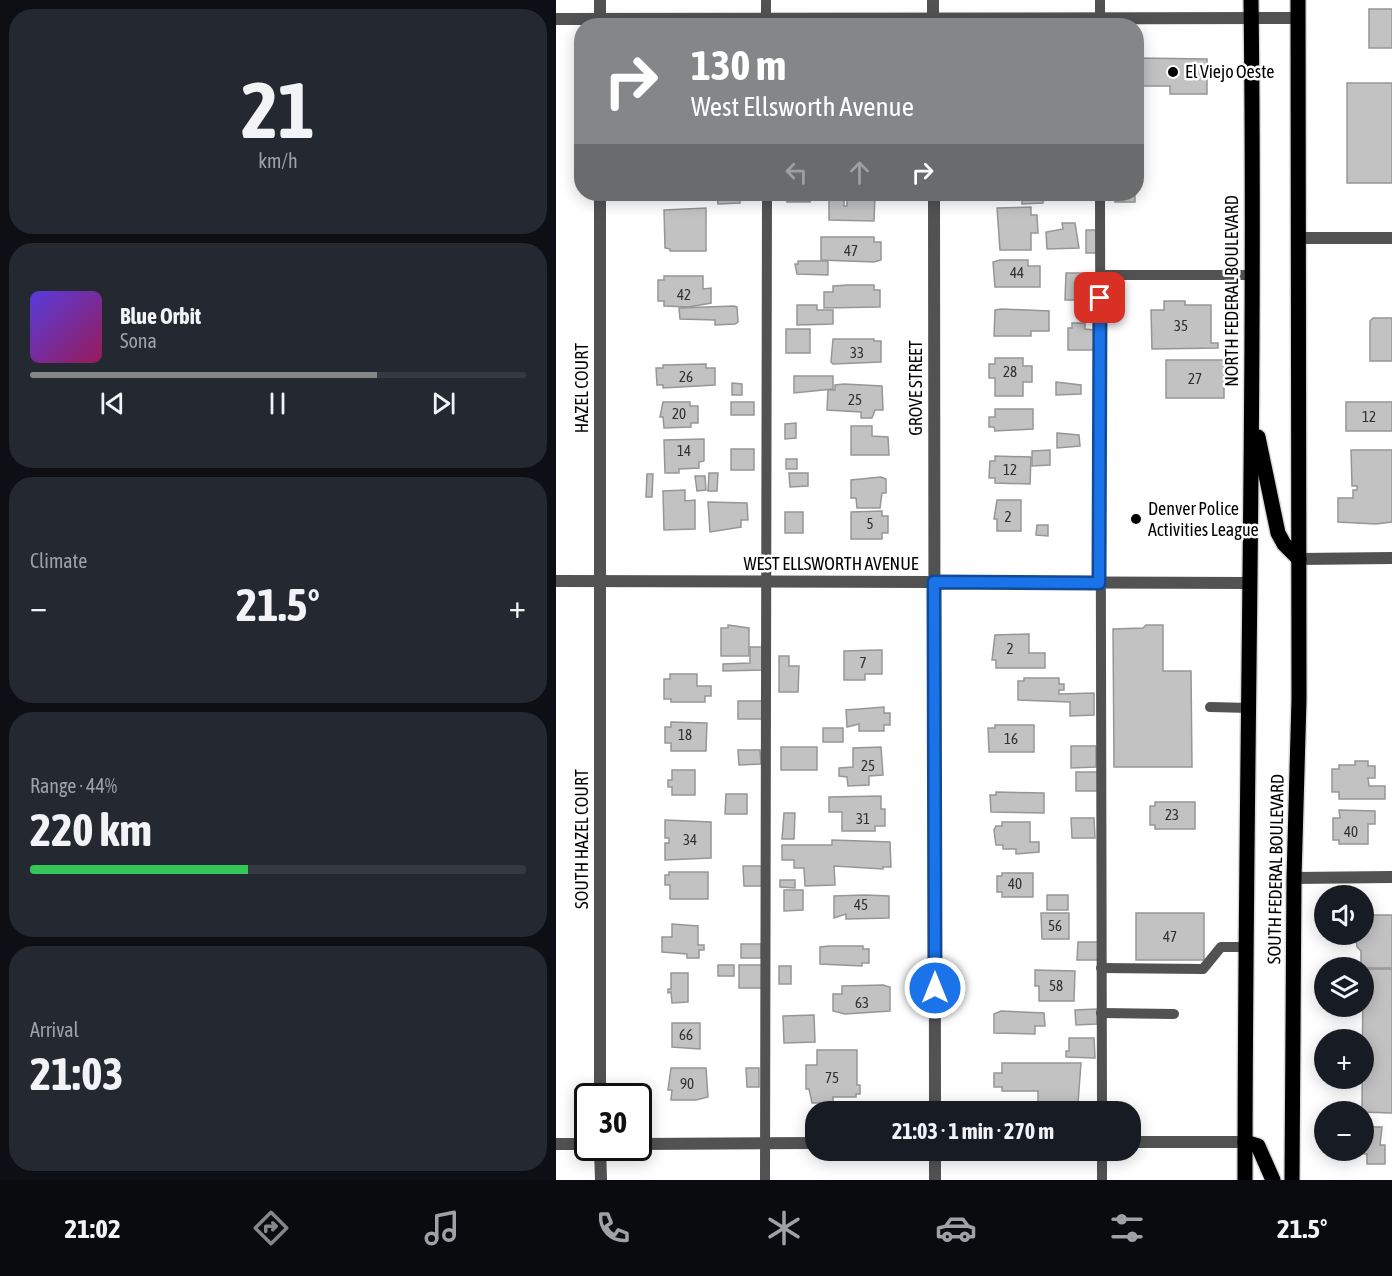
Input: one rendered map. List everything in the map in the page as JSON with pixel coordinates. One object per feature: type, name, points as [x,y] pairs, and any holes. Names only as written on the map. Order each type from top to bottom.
[{"type":"main road","name":"NORTH FEDERAL BOULEVARD","points":[[1251,583],[1252,0]]},
{"type":"main road","points":[[1298,0],[1299,559]]},
{"type":"main road","points":[[1251,402],[1278,533],[1289,551],[1299,559]]},
{"type":"main road","name":"SOUTH FEDERAL BOULEVARD","points":[[1292,1180],[1299,559]]},
{"type":"main road","name":"SOUTH FEDERAL BOULEVARD","points":[[1245,1180],[1245,947],[1251,583]]},
{"type":"main road","points":[[1245,1142],[1258,1146],[1268,1162],[1273,1180]]},
{"type":"street","points":[[600,0],[600,18]]},
{"type":"street","points":[[933,0],[933,18]]},
{"type":"street","points":[[1144,21],[1298,18]]},
{"type":"street","points":[[556,19],[574,20]]},
{"type":"street","name":"HAZEL COURT","points":[[600,201],[600,582]]},
{"type":"street","name":"GROVE STREET","points":[[934,201],[935,1101]]},
{"type":"street","points":[[1297,238],[1392,238]]},
{"type":"street","points":[[1299,559],[1392,558]]},
{"type":"street","name":"WEST ELLSWORTH AVENUE","points":[[556,581],[1251,583]]},
{"type":"street","name":"SOUTH HAZEL COURT","points":[[600,582],[600,1083]]},
{"type":"street","points":[[1294,878],[1392,877]]},
{"type":"street","points":[[1141,1142],[1245,1142]]},
{"type":"street","points":[[652,1144],[805,1143]]},
{"type":"street","points":[[556,1144],[574,1144]]},
{"type":"street","points":[[600,1161],[601,1180]]},
{"type":"street","points":[[935,1161],[935,1180]]},
{"type":"lane","points":[[766,0],[766,18]]},
{"type":"lane","points":[[1100,0],[1100,18]]},
{"type":"lane","points":[[765,1180],[768,582],[766,201]]},
{"type":"lane","points":[[1100,201],[1099,583],[1102,1101]]},
{"type":"lane","points":[[1100,275],[1252,275]]},
{"type":"lane","points":[[1210,707],[1250,708]]},
{"type":"lane","points":[[1101,968],[1203,969],[1221,947],[1245,947]]},
{"type":"lane","points":[[1101,1013],[1174,1014]]},
{"type":"lane","points":[[1102,1161],[1102,1180]]},
{"type":"building","points":[[1369,9],[1392,9],[1392,48],[1369,48]]},
{"type":"building","name":"El Viejo Oeste","points":[[1144,58],[1207,59],[1207,94],[1170,94],[1170,86],[1144,86]]},
{"type":"building","points":[[1347,83],[1392,83],[1392,183],[1347,183]]},
{"type":"building","points":[[718,201],[740,201],[740,203],[718,204]]},
{"type":"building","points":[[787,201],[810,201],[810,202]]},
{"type":"building","points":[[829,201],[844,201],[844,206],[847,206],[847,201],[875,201],[874,221],[829,220]]},
{"type":"building","points":[[1022,201],[1043,201],[1043,203],[1022,204]]},
{"type":"building","points":[[1031,207],[1031,215],[1037,215],[1038,233],[1031,233],[1031,250],[1000,250],[997,208]]},
{"type":"building","points":[[706,208],[706,251],[670,251],[665,248],[664,210]]},
{"type":"building","points":[[1062,223],[1075,223],[1079,248],[1047,249],[1046,232],[1063,229]]},
{"type":"building","points":[[1086,230],[1098,230],[1098,253],[1086,253]]},
{"type":"building","points":[[821,237],[874,237],[874,242],[881,242],[881,260],[874,262],[821,260]]},
{"type":"building","points":[[1028,260],[1028,266],[1040,266],[1040,287],[995,287],[993,262]]},
{"type":"building","points":[[798,261],[828,261],[828,275],[797,274],[795,264],[798,264]]},
{"type":"building","points":[[1066,273],[1086,273],[1086,287],[1093,287],[1093,296],[1087,296],[1087,300],[1065,300]]},
{"type":"building","points":[[664,276],[703,276],[703,289],[711,288],[711,303],[689,307],[664,306],[664,301],[658,301],[658,280],[664,280]]},
{"type":"building","points":[[874,285],[874,290],[880,290],[880,307],[824,308],[824,292],[833,292],[833,286]]},
{"type":"building","points":[[1164,301],[1185,301],[1185,305],[1211,305],[1211,343],[1218,343],[1218,348],[1152,349],[1151,310],[1164,310]]},
{"type":"building","points":[[797,305],[817,305],[817,310],[833,310],[833,324],[797,325]]},
{"type":"building","points":[[737,307],[738,322],[735,324],[715,325],[715,320],[680,319],[679,308]]},
{"type":"building","points":[[995,310],[1049,311],[1049,331],[1031,331],[1031,336],[994,336]]},
{"type":"building","points":[[1373,318],[1392,318],[1392,361],[1370,361],[1370,321]]},
{"type":"building","points":[[1072,323],[1085,323],[1085,329],[1095,330],[1095,350],[1068,350],[1068,328],[1072,328]]},
{"type":"building","points":[[786,329],[810,329],[810,353],[786,353]]},
{"type":"building","points":[[833,339],[881,341],[881,362],[833,364],[831,362]]},
{"type":"building","points":[[995,358],[1023,358],[1023,366],[1032,366],[1032,382],[1023,382],[1023,396],[995,396],[995,378],[989,378],[989,364],[995,364]]},
{"type":"building","points":[[1166,360],[1224,360],[1224,398],[1166,398]]},
{"type":"building","points":[[706,364],[706,368],[715,368],[715,385],[663,388],[663,385],[657,385],[656,368],[663,368],[663,365]]},
{"type":"building","points":[[794,376],[833,376],[833,389],[794,393]]},
{"type":"building","points":[[1056,382],[1081,385],[1081,394],[1056,395]]},
{"type":"building","points":[[732,383],[742,384],[742,395],[732,395]]},
{"type":"building","points":[[835,385],[882,386],[883,410],[875,410],[872,418],[861,418],[861,412],[827,410],[828,390],[835,390]]},
{"type":"building","points":[[663,402],[690,402],[690,406],[698,406],[698,423],[691,423],[691,427],[664,428],[663,417],[660,417]]},
{"type":"building","points":[[731,402],[754,402],[754,415],[731,415]]},
{"type":"building","points":[[1346,402],[1392,402],[1392,431],[1346,431]]},
{"type":"building","points":[[995,409],[1033,409],[1033,429],[995,431],[994,427],[989,427],[989,417],[995,417]]},
{"type":"building","points":[[796,423],[796,438],[785,439],[785,424]]},
{"type":"building","points":[[851,426],[872,426],[872,436],[888,437],[889,455],[851,455]]},
{"type":"building","points":[[1057,433],[1079,435],[1080,446],[1057,448]]},
{"type":"building","points":[[704,439],[704,461],[699,462],[699,468],[679,469],[679,473],[665,473],[664,440]]},
{"type":"building","points":[[731,449],[754,449],[754,470],[731,470]]},
{"type":"building","points":[[1050,450],[1050,465],[1032,466],[1032,451]]},
{"type":"building","points":[[1351,450],[1392,450],[1392,522],[1376,524],[1338,522],[1338,498],[1353,498],[1353,490],[1357,490],[1357,486],[1352,486]]},
{"type":"building","points":[[995,456],[1031,457],[1030,484],[995,483],[995,478],[989,478],[990,461],[995,461]]},
{"type":"building","points":[[786,459],[797,459],[797,469],[786,469]]},
{"type":"building","points":[[709,473],[718,473],[717,491],[708,491]]},
{"type":"building","points":[[789,473],[808,473],[808,486],[790,487]]},
{"type":"building","points":[[647,474],[653,474],[652,497],[646,497]]},
{"type":"building","points":[[695,476],[705,476],[706,490],[697,491]]},
{"type":"building","points":[[881,477],[886,479],[886,493],[882,493],[880,508],[857,508],[856,498],[851,498],[851,480]]},
{"type":"building","points":[[685,490],[685,501],[695,500],[695,529],[664,530],[663,491]]},
{"type":"building","points":[[997,500],[1021,500],[1021,531],[997,531],[997,519],[994,519]]},
{"type":"building","points":[[708,502],[747,503],[748,520],[741,520],[741,527],[710,532]]},
{"type":"building","points":[[882,511],[882,516],[888,516],[888,533],[882,533],[882,539],[851,539],[851,512]]},
{"type":"building","points":[[785,512],[803,512],[803,533],[785,533]]},
{"type":"building","points":[[1037,525],[1048,525],[1048,536],[1036,535]]},
{"type":"building","points":[[728,625],[749,628],[749,656],[721,656],[721,628],[728,628]]},
{"type":"building","points":[[1146,625],[1163,625],[1163,671],[1191,671],[1192,767],[1114,767],[1113,629],[1143,628]]},
{"type":"building","points":[[1029,634],[1029,653],[1045,653],[1045,668],[996,668],[996,660],[992,660],[995,635]]},
{"type":"building","points":[[750,647],[764,647],[765,670],[723,671],[723,664],[750,663]]},
{"type":"building","points":[[882,650],[882,674],[865,674],[865,680],[844,680],[844,651]]},
{"type":"building","points":[[779,656],[789,656],[789,666],[799,666],[798,692],[779,692]]},
{"type":"building","points":[[670,674],[697,674],[697,686],[711,686],[711,696],[705,696],[705,702],[671,702],[671,699],[664,699],[664,679],[670,679]]},
{"type":"building","points":[[1024,678],[1059,678],[1059,684],[1064,684],[1064,690],[1059,690],[1059,694],[1094,693],[1094,715],[1070,716],[1070,702],[1018,700],[1018,681],[1024,681]]},
{"type":"building","points":[[738,701],[762,701],[762,719],[738,719]]},
{"type":"building","points":[[884,707],[884,713],[890,713],[890,725],[884,725],[884,731],[859,731],[859,724],[847,727],[846,710]]},
{"type":"building","points":[[671,722],[707,723],[706,751],[671,751],[671,743],[665,743],[665,727],[671,727]]},
{"type":"building","points":[[995,725],[1034,725],[1034,752],[989,752],[988,728],[995,728]]},
{"type":"building","points":[[823,728],[843,728],[843,742],[823,742]]},
{"type":"building","points":[[1071,746],[1096,746],[1096,767],[1071,768]]},
{"type":"building","points":[[781,747],[817,747],[817,770],[781,770]]},
{"type":"building","points":[[881,747],[883,775],[869,776],[869,785],[848,786],[847,777],[839,776],[839,768],[853,767],[853,748]]},
{"type":"building","points":[[738,750],[760,750],[761,764],[739,765]]},
{"type":"building","points":[[1355,761],[1368,761],[1368,766],[1375,766],[1375,778],[1368,778],[1369,786],[1385,786],[1385,799],[1339,799],[1339,792],[1332,792],[1332,769],[1339,769],[1339,765],[1355,765]]},
{"type":"building","points":[[672,770],[695,770],[695,795],[672,795],[672,787],[668,787],[668,780],[672,780]]},
{"type":"building","points":[[1076,772],[1098,772],[1098,791],[1076,791]]},
{"type":"building","points":[[996,792],[1044,793],[1044,813],[991,812],[990,795],[996,795]]},
{"type":"building","points":[[726,794],[747,794],[747,814],[725,814]]},
{"type":"building","points":[[881,796],[881,809],[885,809],[885,826],[875,826],[875,831],[842,831],[842,812],[829,812],[829,797]]},
{"type":"building","points":[[1155,802],[1195,802],[1195,829],[1155,829],[1155,825],[1150,825],[1150,806],[1155,806]]},
{"type":"building","points":[[1339,810],[1375,811],[1375,824],[1368,824],[1368,844],[1339,844],[1339,840],[1333,840],[1333,818],[1340,818]]},
{"type":"building","points":[[784,813],[795,813],[794,839],[782,839]]},
{"type":"building","points":[[1071,818],[1094,818],[1095,838],[1072,838]]},
{"type":"building","points":[[665,820],[711,822],[711,858],[665,860],[665,843],[669,843],[669,838],[665,838]]},
{"type":"building","points":[[1002,822],[1030,822],[1030,842],[1039,842],[1039,852],[1016,854],[1016,849],[1003,849],[1003,845],[996,845],[994,830],[996,826],[1002,826]]},
{"type":"building","points":[[832,840],[890,842],[891,867],[883,867],[883,869],[834,866],[835,885],[805,886],[804,868],[794,868],[794,860],[782,860],[782,845],[832,845]]},
{"type":"building","points":[[743,866],[765,866],[766,886],[744,886]]},
{"type":"building","points":[[669,872],[708,872],[708,899],[670,899],[670,885],[665,885],[665,875],[669,875]]},
{"type":"building","points":[[1002,873],[1033,873],[1033,897],[1002,897],[1002,892],[997,892],[997,876],[1002,876]]},
{"type":"building","points":[[780,880],[795,880],[795,888],[780,887]]},
{"type":"building","points":[[784,890],[803,890],[803,910],[784,911]]},
{"type":"building","points":[[1047,895],[1068,895],[1068,910],[1047,910]]},
{"type":"building","points":[[834,896],[889,896],[889,918],[846,919],[846,914],[834,918]]},
{"type":"building","points":[[1041,913],[1069,913],[1069,939],[1042,939]]},
{"type":"building","points":[[1136,913],[1204,913],[1204,960],[1136,960]]},
{"type":"building","points":[[1374,915],[1392,915],[1392,968],[1374,968],[1374,957],[1361,957],[1361,951],[1357,945],[1374,945]]},
{"type":"building","points":[[672,924],[698,926],[698,945],[704,945],[704,950],[699,950],[699,958],[687,958],[687,954],[662,952],[662,937],[672,937]]},
{"type":"building","points":[[1078,942],[1098,942],[1098,960],[1077,960]]},
{"type":"building","points":[[741,944],[761,944],[761,958],[741,958]]},
{"type":"building","points":[[863,946],[863,949],[869,949],[869,963],[862,963],[862,966],[820,964],[820,947]]},
{"type":"building","points":[[718,965],[734,965],[734,976],[718,976]]},
{"type":"building","points":[[739,965],[763,965],[763,988],[739,988]]},
{"type":"building","points":[[779,966],[791,966],[791,984],[779,984]]},
{"type":"building","points":[[1374,969],[1392,969],[1392,1113],[1374,1112],[1374,1101],[1362,1101],[1362,1089],[1374,1089],[1374,1029],[1363,1029],[1363,1017],[1374,1017]]},
{"type":"building","points":[[1035,970],[1075,971],[1074,1001],[1039,1001],[1039,986],[1035,986]]},
{"type":"building","points":[[671,973],[688,973],[688,1002],[672,1003],[671,992],[668,993],[668,989],[671,989]]},
{"type":"building","points":[[883,985],[890,987],[890,1011],[845,1014],[833,1011],[833,994],[842,994],[842,986]]},
{"type":"building","points":[[1097,1009],[1097,1024],[1076,1025],[1075,1010]]},
{"type":"building","points":[[1001,1011],[1044,1013],[1045,1026],[1035,1026],[1035,1034],[994,1033],[994,1014]]},
{"type":"building","points":[[814,1015],[815,1042],[784,1043],[783,1016]]},
{"type":"building","points":[[672,1023],[700,1023],[700,1049],[672,1047]]},
{"type":"building","points":[[1069,1038],[1094,1038],[1095,1058],[1066,1057],[1066,1051],[1069,1051]]},
{"type":"building","points":[[817,1050],[857,1050],[857,1085],[860,1085],[860,1094],[856,1094],[856,1097],[833,1097],[833,1101],[812,1101],[809,1089],[806,1089],[806,1065],[817,1065]]},
{"type":"building","points":[[1002,1063],[1081,1063],[1078,1101],[1038,1101],[1038,1091],[1002,1091],[1002,1087],[994,1087],[994,1073],[1002,1073]]},
{"type":"building","points":[[671,1068],[706,1068],[708,1097],[696,1100],[671,1100],[672,1090],[668,1090]]},
{"type":"building","points":[[746,1068],[759,1068],[759,1087],[747,1087]]},
{"type":"building","points":[[1374,1127],[1382,1127],[1380,1145],[1385,1145],[1385,1164],[1367,1164],[1367,1161],[1374,1161]]},
{"type":"place","name":"El Viejo Oeste","points":[[1173,72]]},
{"type":"place","name":"Denver Police Activities League","points":[[1136,519]]},
{"type":"route","points":[[935,988],[934,582],[1099,583],[1100,298]]}]
